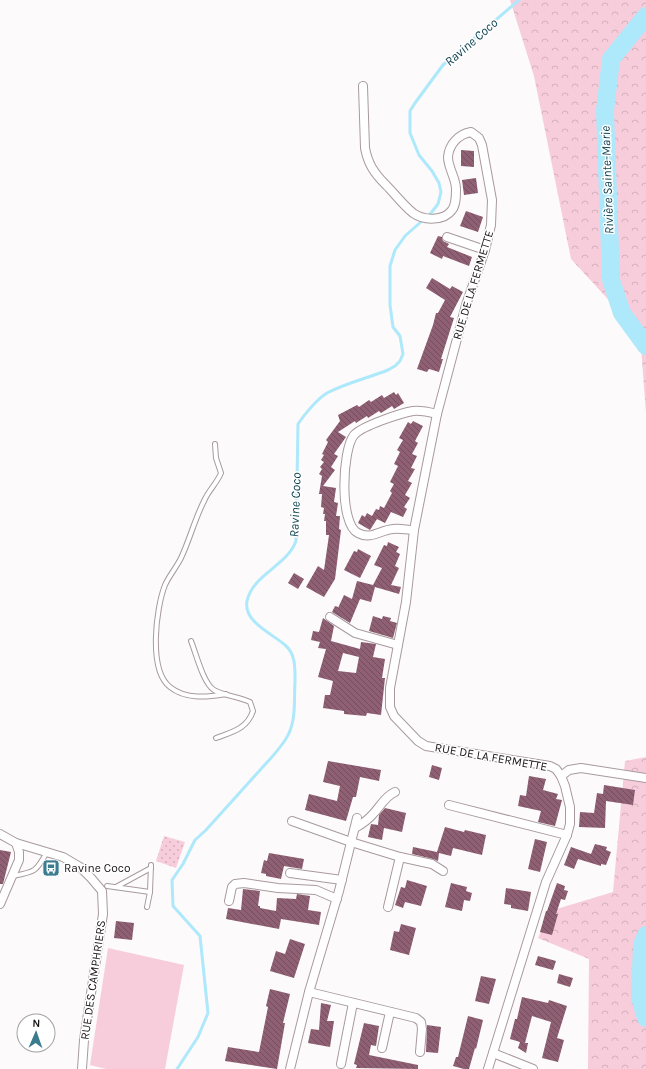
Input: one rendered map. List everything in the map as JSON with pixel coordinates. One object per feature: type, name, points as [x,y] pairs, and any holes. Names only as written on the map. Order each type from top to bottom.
[{"type":"street","name":"RUE DE LA FERMETTE","points":[[363,86],[365,148],[367,158],[375,174],[414,214],[427,218],[438,218],[448,214],[453,209],[456,188],[449,164],[449,151],[458,137],[463,133],[471,132],[479,138],[482,145],[492,200],[491,225],[485,250],[466,305],[437,414],[414,530],[406,602],[390,688],[390,707],[394,716],[401,724],[418,742],[426,746],[542,764],[556,769],[565,786],[570,807],[570,824],[567,835],[546,882],[488,1069]]},
{"type":"street","points":[[447,237],[485,250]]},
{"type":"street","points":[[414,530],[392,529],[368,536],[359,534],[353,530],[350,526],[345,503],[344,485],[347,454],[354,435],[368,426],[414,411],[437,414]]},
{"type":"street","points":[[330,617],[355,633],[398,645]]},
{"type":"street","points":[[561,776],[569,770],[581,768],[646,778]]},
{"type":"street","points":[[355,828],[367,820],[383,800],[395,792]]},
{"type":"street","points":[[449,805],[567,835]]},
{"type":"street","points":[[290,1069],[309,992],[337,899],[357,818]]},
{"type":"street","points":[[292,821],[351,842],[400,857],[432,864],[442,871]]},
{"type":"street","points":[[0,834],[16,843],[63,857],[80,867],[104,889]]},
{"type":"street","points":[[0,904],[19,860],[19,852],[16,843]]},
{"type":"street","points":[[388,907],[400,857]]},
{"type":"street","points":[[290,873],[342,880]]},
{"type":"street","points":[[229,901],[234,884],[244,883],[278,888],[316,890],[337,899]]},
{"type":"street","name":"RUE DES CAMPHRIERS","points":[[82,1069],[84,1040],[103,914],[104,889]]},
{"type":"street","points":[[309,992],[416,1018],[421,1022],[422,1029],[420,1052]]},
{"type":"street","points":[[341,1064],[353,1003]]},
{"type":"street","points":[[382,1048],[390,1012]]},
{"type":"street","points":[[493,1054],[533,1069]]},
{"type":"lane","points":[[214,444],[216,458],[221,473],[218,481],[205,498],[181,558],[166,584],[160,603],[156,627],[156,649],[162,677],[170,687],[184,694],[197,697],[210,697],[226,694]]},
{"type":"lane","points":[[191,641],[207,683],[214,690],[250,702],[253,711],[250,720],[242,727],[216,738]]},
{"type":"lane","points":[[12,876],[29,873],[36,870],[47,852]]},
{"type":"lane","points":[[115,887],[151,867],[150,892],[147,907]]},
{"type":"lane","points":[[104,889],[115,887],[150,892]]},
{"type":"green space","points":[[510,0],[646,0],[646,413],[640,334],[571,259],[534,76]]},
{"type":"green space","points":[[646,757],[646,1069],[588,1069],[589,959],[538,938],[550,911],[613,892],[625,761]]},
{"type":"green space","points":[[164,836],[185,842],[176,868],[156,861]]},
{"type":"green space","points":[[108,948],[184,965],[165,1069],[106,1069],[90,1065]]},
{"type":"building","points":[[461,150],[474,151],[474,167],[461,166]]},
{"type":"building","points":[[476,178],[478,193],[464,195],[462,180]]},
{"type":"building","points":[[466,211],[483,217],[478,232],[460,226]]},
{"type":"building","points":[[438,236],[442,237],[443,241],[449,244],[447,247],[472,257],[469,266],[443,256],[442,259],[430,253]]},
{"type":"building","points":[[432,278],[450,289],[452,286],[463,292],[450,317],[454,318],[441,359],[443,359],[439,372],[429,369],[427,372],[417,369],[436,313],[438,313],[445,300],[426,288]]},
{"type":"building","points":[[394,392],[396,395],[398,393],[404,403],[394,409],[392,406],[381,413],[379,411],[368,418],[367,416],[356,423],[355,421],[338,432],[346,437],[334,454],[338,456],[331,467],[335,470],[323,486],[336,488],[334,502],[338,503],[336,516],[340,516],[339,529],[341,530],[335,579],[324,597],[306,587],[318,566],[324,570],[329,535],[326,535],[326,521],[324,521],[325,514],[323,514],[324,508],[321,507],[322,494],[319,494],[322,476],[319,474],[322,469],[320,467],[324,462],[321,460],[324,455],[322,454],[328,442],[326,440],[340,421],[338,415],[357,405],[359,407],[369,400],[371,402],[382,395],[384,398]]},
{"type":"building","points":[[413,421],[423,426],[415,441],[418,443],[412,454],[417,456],[411,468],[415,469],[408,481],[412,483],[405,495],[410,498],[404,507],[407,509],[403,517],[391,512],[385,523],[377,519],[370,530],[358,523],[362,515],[365,517],[367,513],[372,516],[376,509],[379,510],[380,506],[384,508],[392,493],[390,491],[394,484],[390,482],[398,466],[394,464],[400,452],[397,450],[403,440],[399,438],[408,422],[411,424]]},
{"type":"building","points":[[388,542],[399,547],[396,552],[400,554],[395,566],[399,568],[391,585],[401,587],[399,594],[375,587],[371,602],[360,599],[350,623],[332,612],[335,606],[338,608],[344,595],[352,599],[357,581],[373,585],[382,568],[374,565],[384,545],[387,546]]},
{"type":"building","points":[[358,549],[371,556],[360,578],[344,570],[354,551],[357,552]]},
{"type":"building","points":[[294,573],[304,579],[298,589],[288,583]]},
{"type":"building","points":[[373,616],[382,619],[383,616],[391,618],[390,621],[397,623],[393,638],[369,631]]},
{"type":"building","points":[[323,618],[334,626],[331,641],[360,649],[361,642],[376,644],[373,657],[385,659],[382,678],[385,678],[381,715],[367,713],[366,716],[344,714],[344,711],[323,708],[325,695],[330,695],[333,681],[318,677],[326,649],[318,648],[320,642],[311,640],[313,631],[319,632]],"holes":[[[343,653],[359,657],[356,673],[338,671]]]},
{"type":"building","points":[[328,761],[381,770],[379,781],[360,777],[356,797],[353,797],[346,821],[305,810],[309,794],[337,801],[340,786],[323,782]]},
{"type":"building","points":[[432,765],[442,768],[439,780],[429,777]]},
{"type":"building","points":[[529,776],[546,779],[543,790],[558,794],[556,799],[562,800],[555,826],[538,822],[541,811],[518,806],[520,795],[526,796]]},
{"type":"building","points":[[604,785],[635,790],[633,805],[606,801],[605,828],[579,827],[580,812],[594,813],[597,793],[603,794]]},
{"type":"building","points":[[385,808],[406,813],[402,832],[384,828],[382,840],[368,837],[371,824],[378,825],[379,815]]},
{"type":"building","points":[[445,827],[464,832],[465,830],[486,835],[482,855],[453,848],[451,856],[439,853],[438,861],[412,854],[413,847],[437,852]]},
{"type":"building","points":[[535,839],[547,842],[540,872],[528,869]]},
{"type":"building","points":[[595,844],[607,847],[606,850],[611,852],[606,865],[601,864],[601,866],[578,859],[574,869],[564,865],[571,847],[591,854]]},
{"type":"building","points":[[0,850],[11,852],[3,884],[0,884]]},
{"type":"building","points":[[269,853],[304,859],[302,869],[284,866],[281,879],[266,876],[266,874],[261,873],[264,860],[267,861]]},
{"type":"building","points":[[407,880],[427,886],[421,906],[405,902],[403,908],[395,905],[401,887],[405,888]]},
{"type":"building","points":[[451,883],[467,887],[466,891],[472,893],[470,901],[464,900],[462,911],[445,907]]},
{"type":"building","points":[[557,883],[565,886],[564,890],[568,891],[565,900],[561,899],[556,914],[558,914],[552,935],[540,932],[546,911]]},
{"type":"building","points":[[506,888],[531,892],[528,911],[511,908],[511,905],[504,904]]},
{"type":"building","points":[[243,889],[260,891],[258,906],[260,906],[260,908],[276,911],[277,898],[296,899],[297,894],[310,896],[308,910],[321,912],[319,925],[281,919],[279,929],[226,919],[228,908],[241,910]]},
{"type":"building","points":[[116,921],[134,923],[132,940],[114,938]]},
{"type":"building","points":[[401,924],[416,928],[409,955],[390,950],[394,931],[399,932]]},
{"type":"building","points":[[290,939],[305,944],[294,978],[270,971],[276,951],[285,954]]},
{"type":"building","points":[[538,956],[556,961],[553,970],[535,965]]},
{"type":"building","points":[[559,974],[573,978],[570,987],[557,983]]},
{"type":"building","points":[[481,976],[496,979],[489,1004],[475,1001]]},
{"type":"building","points":[[270,989],[290,994],[283,1023],[285,1023],[277,1069],[225,1061],[228,1047],[259,1052]]},
{"type":"building","points":[[522,997],[548,1003],[549,1000],[567,1006],[557,1038],[564,1040],[558,1062],[542,1058],[551,1022],[532,1016],[525,1043],[528,1043],[526,1053],[518,1048],[520,1042],[510,1039],[515,1019],[517,1019]]},
{"type":"building","points":[[321,1003],[331,1005],[327,1021],[334,1021],[330,1047],[308,1043],[311,1029],[319,1030]]},
{"type":"building","points":[[468,1016],[483,1020],[476,1049],[475,1048],[469,1069],[464,1069],[453,1066],[456,1057],[458,1057]]},
{"type":"building","points":[[364,1023],[379,1026],[376,1046],[371,1045],[369,1055],[418,1065],[418,1069],[356,1068],[357,1065],[354,1064]]},
{"type":"building","points":[[427,1025],[441,1027],[438,1053],[426,1052]]},
{"type":"waterway","name":"Ravine Coco","points":[[177,1069],[198,1037],[208,1013],[200,936],[173,906],[172,880],[183,864],[195,840],[206,830],[276,752],[287,738],[293,721],[295,677],[293,657],[285,645],[254,621],[247,608],[247,601],[250,592],[256,584],[292,550],[296,541],[298,424],[315,403],[327,393],[342,386],[388,370],[400,361],[403,354],[400,336],[393,327],[390,305],[390,266],[395,250],[405,236],[431,213],[438,204],[441,192],[439,183],[432,171],[419,155],[410,133],[410,111],[443,65],[519,0]]},
{"type":"waterway","name":"Rivière Sainte-Marie","points":[[646,16],[611,59],[605,111],[611,280],[622,313],[646,346]]},
{"type":"waterway","name":"Rivière Sainte-Marie","points":[[646,935],[642,945],[640,998],[646,1018]]},
{"type":"place","name":"Ravine Coco","points":[[51,868]]}]
